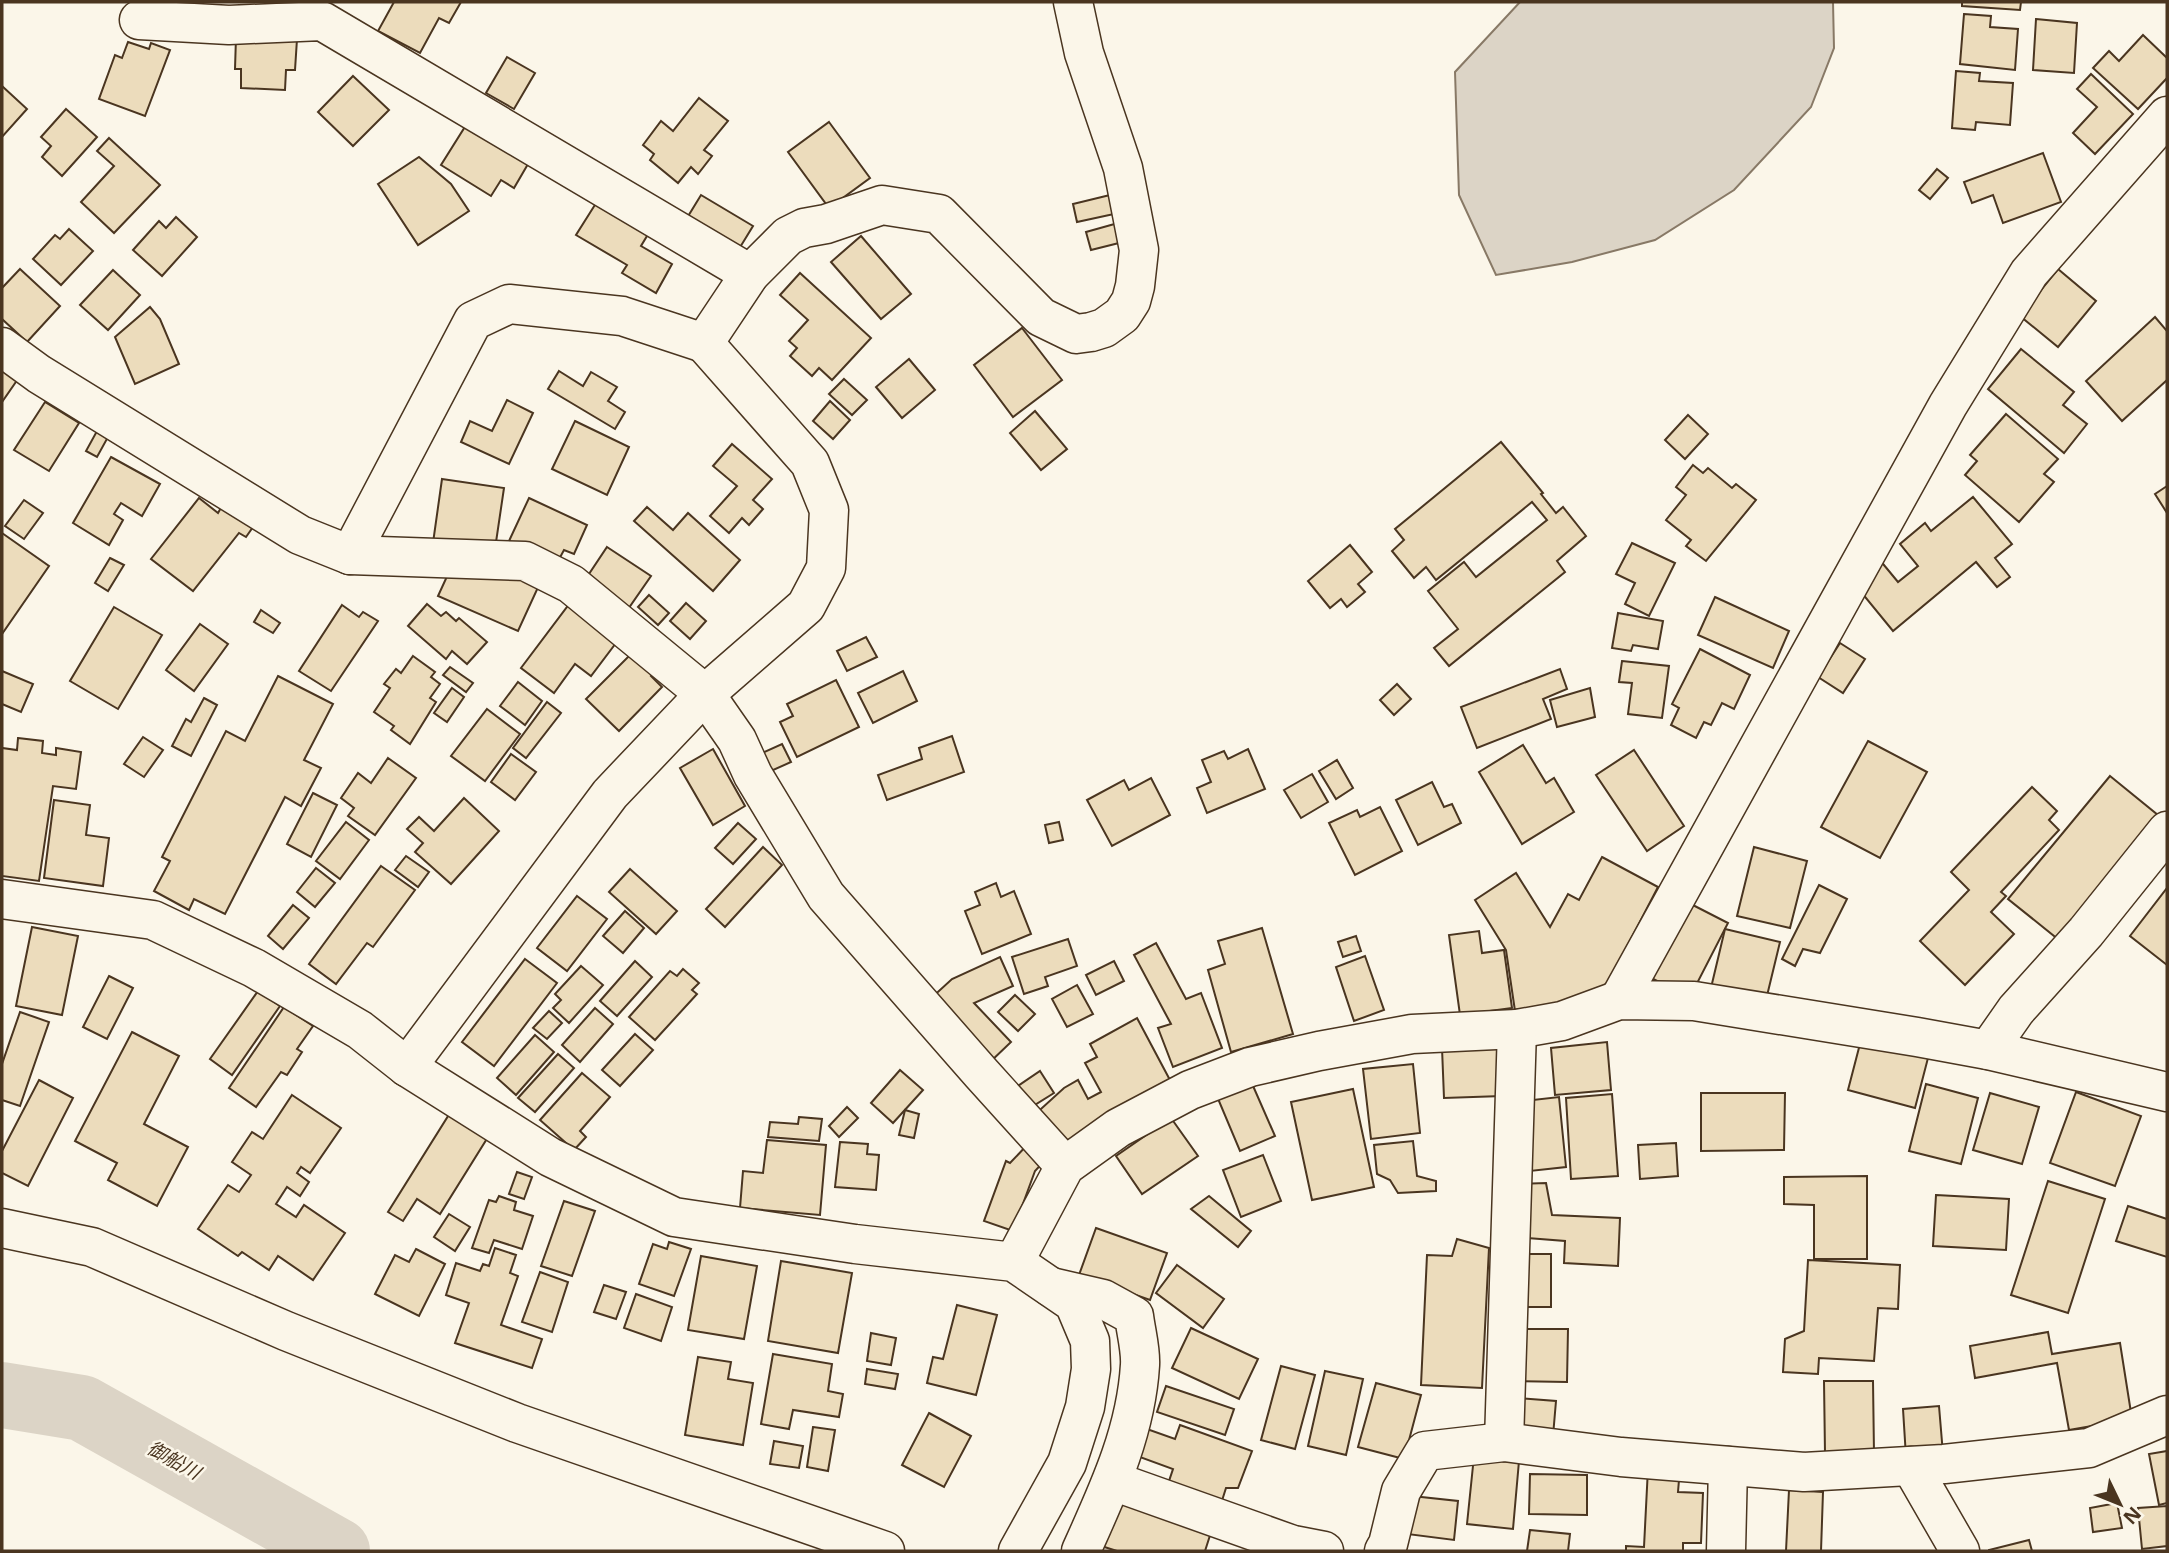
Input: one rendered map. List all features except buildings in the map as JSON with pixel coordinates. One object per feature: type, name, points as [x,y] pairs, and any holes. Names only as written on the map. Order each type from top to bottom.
[{"type":"street","points":[[704,343],[750,274],[788,236],[804,228],[826,224],[882,205],[939,215],[1041,317],[1076,334],[1104,328],[1122,315],[1131,301],[1135,286],[1139,250],[1122,168],[1084,53],[1073,2]]},
{"type":"street","points":[[139,20],[229,25],[322,12],[750,274]]},
{"type":"street","points":[[1619,1000],[1941,417],[2029,273],[2167,116]]},
{"type":"street","points":[[350,555],[472,321],[509,304],[622,316],[704,343],[810,463],[829,510],[826,568],[806,606],[705,694],[610,794],[407,1067]]},
{"type":"street","points":[[2,347],[39,374],[300,536],[350,555],[525,561],[570,584],[705,694],[737,740],[753,775],[826,896],[1065,1166]]},
{"type":"street","points":[[1989,1050],[2016,1010],[2086,932],[2167,831]]},
{"type":"street","points":[[2,899],[153,920],[276,980],[360,1030],[407,1067],[550,1157],[674,1217],[855,1244],[1014,1262],[1074,1303],[1090,1341],[1091,1369],[1085,1406],[1067,1463],[1018,1551]]},
{"type":"street","points":[[1014,1262],[1065,1166],[1118,1128],[1190,1090],[1250,1067],[1320,1051],[1412,1034],[1517,1029],[1562,1021],[1619,1000],[1694,1001],[1989,1050],[2167,1092]]},
{"type":"street","points":[[1504,1442],[1517,1029]]},
{"type":"street","points":[[2,1228],[92,1247],[286,1331],[517,1423],[885,1551]]},
{"type":"street","points":[[1049,1286],[1103,1299],[1133,1317],[1141,1363],[1130,1432],[1113,1481],[1081,1551]]},
{"type":"street","points":[[1384,1551],[1401,1492],[1425,1451],[1504,1442],[1621,1457],[1804,1472],[1911,1466],[2089,1448],[2167,1415]]},
{"type":"street","points":[[1726,1551],[1728,1466]]},
{"type":"street","points":[[1911,1466],[1959,1551]]},
{"type":"street","points":[[1113,1481],[1293,1545],[1324,1551]]},
{"type":"shaded area","points":[[1520,2],[1833,2],[1834,48],[1811,107],[1734,190],[1655,240],[1572,262],[1496,275],[1459,195],[1455,72]]},
{"type":"waterway","name":"御船川","points":[[2,1395],[82,1408],[337,1551]]}]
